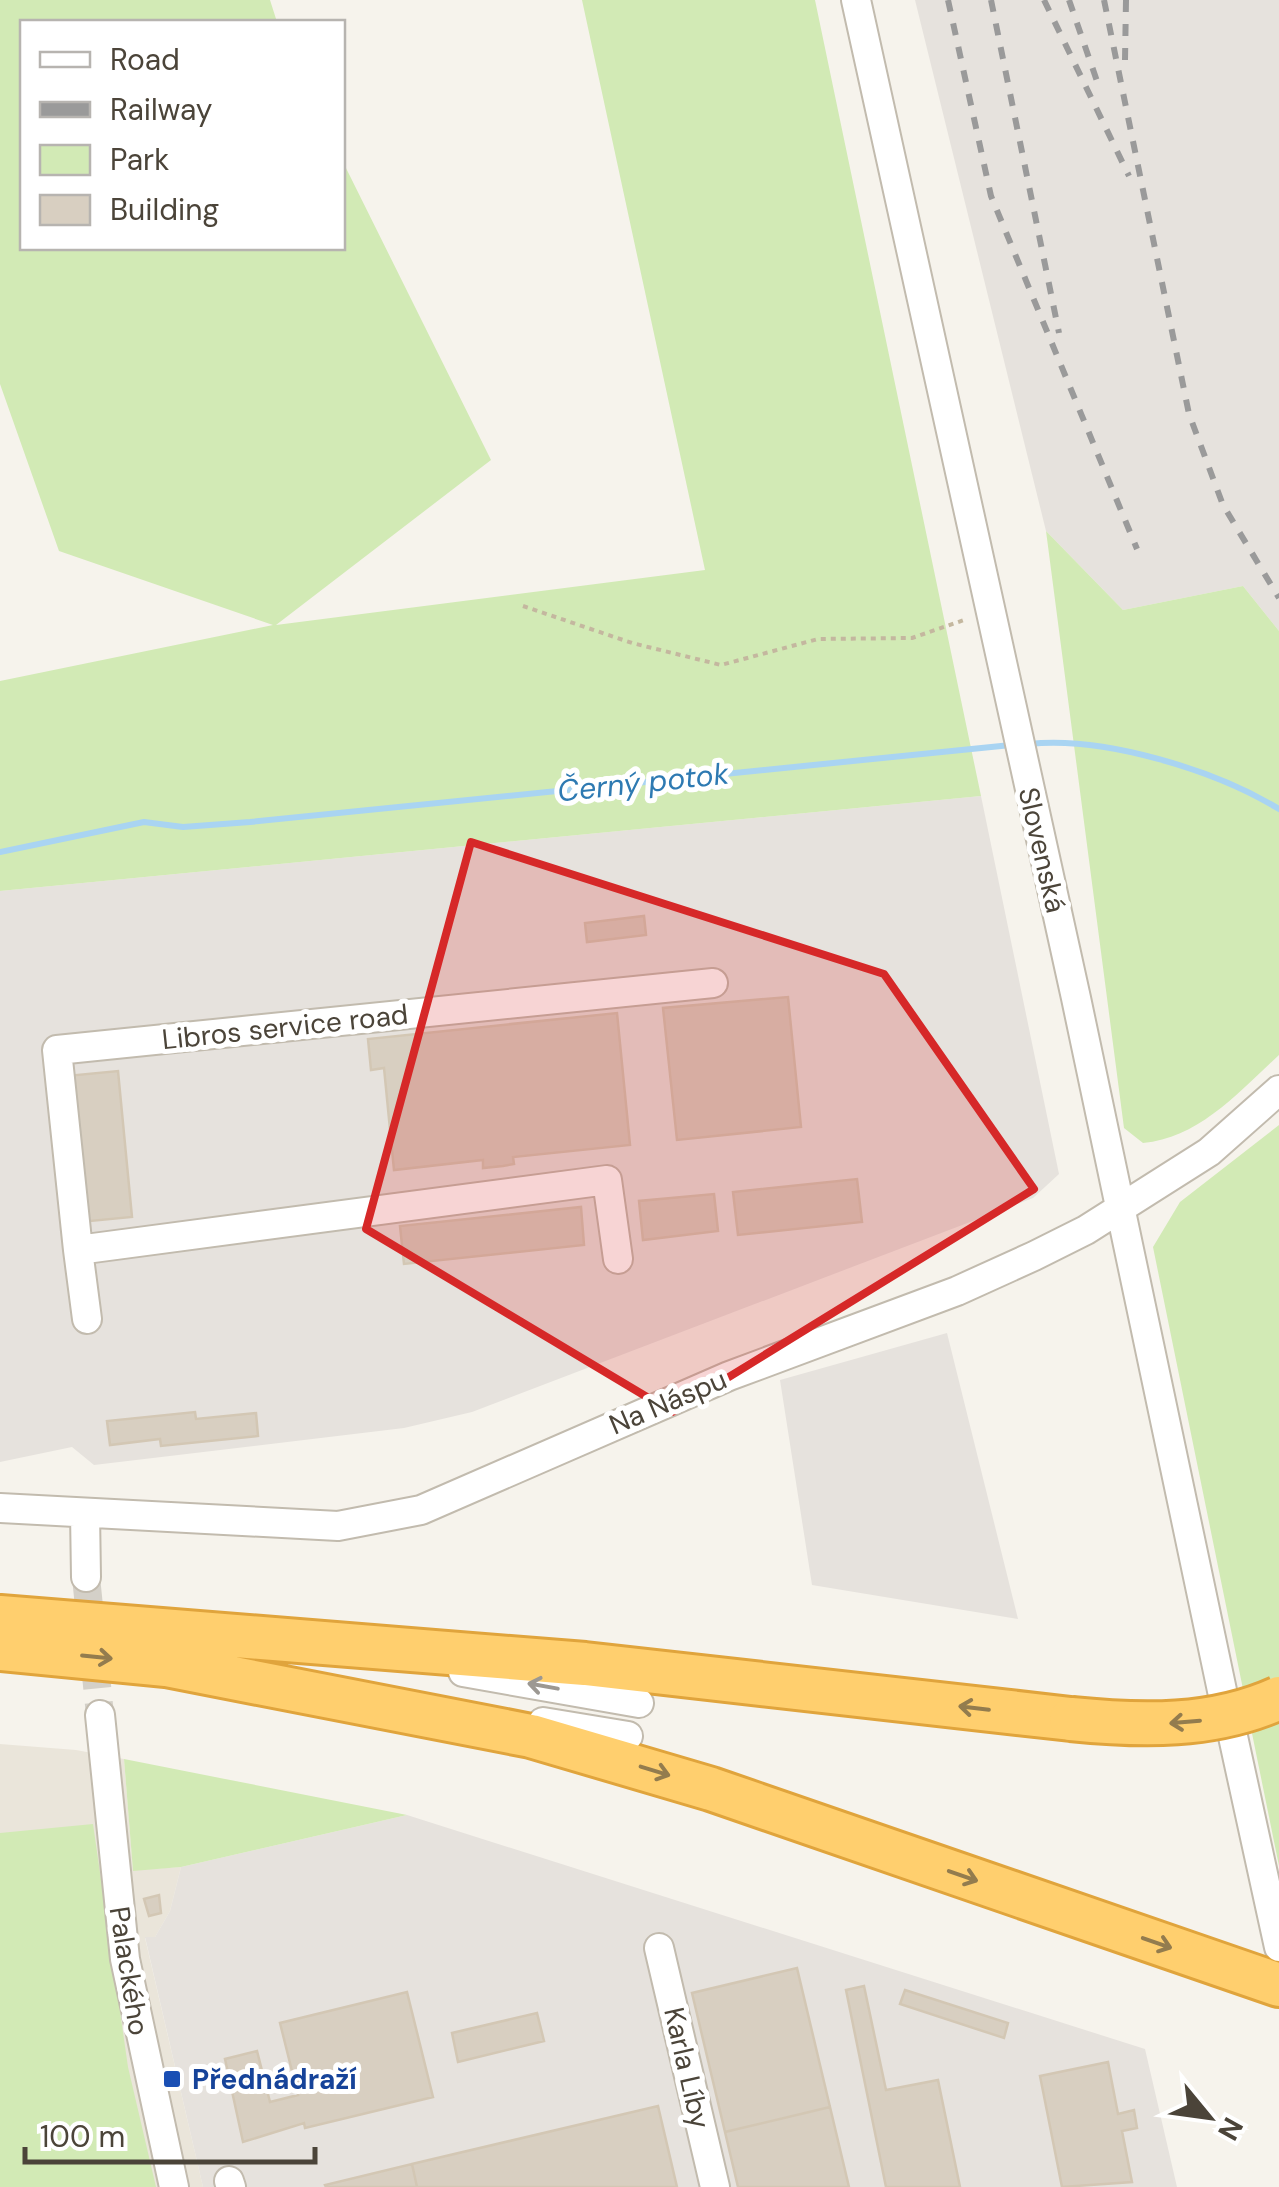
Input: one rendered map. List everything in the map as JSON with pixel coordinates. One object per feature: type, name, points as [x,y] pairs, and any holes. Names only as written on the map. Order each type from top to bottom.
[{"type":"highway","points":[[0,1617],[224,1656],[578,1748],[1279,1985]]},
{"type":"highway","points":[[0,1649],[586,1664],[1070,1719],[1185,1723],[1223,1717],[1279,1698]]},
{"type":"street","name":"Slovenská","points":[[856,0],[1224,1700]]},
{"type":"street","name":"Libros service road","points":[[78,1250],[57,1050],[713,984]]},
{"type":"street","name":"Na Náspu","points":[[0,1508],[338,1526],[403,1515],[728,1376],[957,1292],[1034,1256],[1119,1210],[1208,1152],[1279,1090]]},
{"type":"street","points":[[87,1319],[78,1250],[608,1180],[618,1260]]},
{"type":"street","points":[[85,1512],[86,1577]]},
{"type":"street","points":[[224,1656],[639,1703]]},
{"type":"street","points":[[224,1656],[628,1736]]},
{"type":"street","name":"Palackého","points":[[100,1715],[132,2005],[174,2187]]},
{"type":"street","points":[[1232,1732],[1279,1947]]},
{"type":"street","name":"Karla Líby","points":[[659,1948],[715,2187]]},
{"type":"path","points":[[523,606],[632,642],[721,665],[818,639],[912,638],[991,610]]},
{"type":"highlighted area","points":[[471,842],[884,974],[1034,1189],[672,1412],[366,1229]]},
{"type":"shaded area","points":[[915,0],[1279,0],[1279,631],[1243,586],[1123,610],[1046,531]]},
{"type":"shaded area","points":[[981,796],[1059,1174],[1033,1198],[472,1412],[404,1428],[94,1465],[72,1447],[0,1462],[0,891]]},
{"type":"shaded area","points":[[947,1333],[1018,1619],[812,1585],[780,1380]]},
{"type":"shaded area","points":[[0,1744],[76,1750],[124,1759],[133,1870],[181,1867],[170,1911],[155,1937],[145,1938],[203,2187],[0,2187]]},
{"type":"shaded area","points":[[407,1815],[1145,2049],[1177,2187],[203,2187],[145,1937],[155,1937],[170,1911],[181,1867]]},
{"type":"green space","points":[[0,0],[270,0],[276,20],[20,20],[20,250],[345,250],[345,166],[491,460],[276,625],[705,570],[582,0],[815,0],[981,796],[0,891],[0,681],[273,625],[59,551],[0,384]]},
{"type":"green space","points":[[1046,531],[1123,610],[1243,586],[1279,631],[1279,1055],[1200,1123],[1143,1143],[1124,1128]]},
{"type":"green space","points":[[1279,1125],[1279,1866],[1153,1247],[1180,1202]]},
{"type":"green space","points":[[124,1759],[407,1815],[181,1867],[133,1871]]},
{"type":"green space","points":[[93,1824],[128,2067],[156,2187],[0,2187],[0,1833]]},
{"type":"building","points":[[644,916],[646,935],[587,942],[585,923]]},
{"type":"building","points":[[788,997],[801,1127],[677,1140],[663,1008]]},
{"type":"building","points":[[617,1013],[630,1145],[513,1157],[514,1164],[503,1166],[483,1168],[483,1160],[394,1170],[384,1068],[371,1070],[368,1039]]},
{"type":"building","points":[[118,1071],[132,1217],[80,1222],[66,1076]]},
{"type":"building","points":[[857,1179],[862,1222],[738,1235],[733,1192]]},
{"type":"building","points":[[714,1194],[718,1231],[643,1240],[639,1201]]},
{"type":"building","points":[[581,1207],[584,1245],[404,1264],[400,1226]]},
{"type":"building","points":[[195,1412],[196,1419],[256,1413],[258,1436],[161,1446],[160,1439],[110,1445],[107,1421]]},
{"type":"building","points":[[159,1895],[161,1913],[149,1916],[144,1899]]},
{"type":"building","points":[[797,1968],[830,2107],[725,2132],[692,1993]]},
{"type":"building","points":[[864,1986],[886,2090],[938,2080],[960,2187],[886,2187],[846,1990]]},
{"type":"building","points":[[905,1990],[1008,2023],[1004,2038],[900,2004]]},
{"type":"building","points":[[407,1992],[433,2097],[305,2128],[304,2123],[243,2142],[225,2059],[257,2051],[270,2102],[298,2095],[280,2023]]},
{"type":"building","points":[[537,2013],[544,2041],[458,2062],[452,2033]]},
{"type":"building","points":[[1108,2062],[1118,2114],[1134,2110],[1137,2128],[1122,2131],[1132,2182],[1062,2187],[1040,2076]]},
{"type":"building","points":[[658,2106],[677,2187],[417,2187],[412,2164]]},
{"type":"building","points":[[830,2107],[849,2187],[738,2187],[725,2132]]},
{"type":"building","points":[[412,2164],[417,2187],[325,2185]]},
{"type":"waterway","name":"Černý potok","points":[[1029,744],[1091,745],[1158,759],[1223,781],[1279,809]]},
{"type":"waterway","name":"Černý potok","points":[[0,852],[144,822],[183,827],[250,822],[1011,745]]},
{"type":"tunnel","points":[[86,1577],[100,1715]]},
{"type":"railway","points":[[948,0],[991,196],[1137,549]]},
{"type":"railway","points":[[991,0],[1059,333]]},
{"type":"railway","points":[[1044,0],[1129,176]]},
{"type":"railway","points":[[1069,0],[1098,84]]},
{"type":"railway","points":[[1104,0],[1189,414],[1223,505],[1279,598]]},
{"type":"railway","points":[[1125,60],[1126,0]]},
{"type":"place","name":"Přednádraží","points":[[172,2079]]}]
